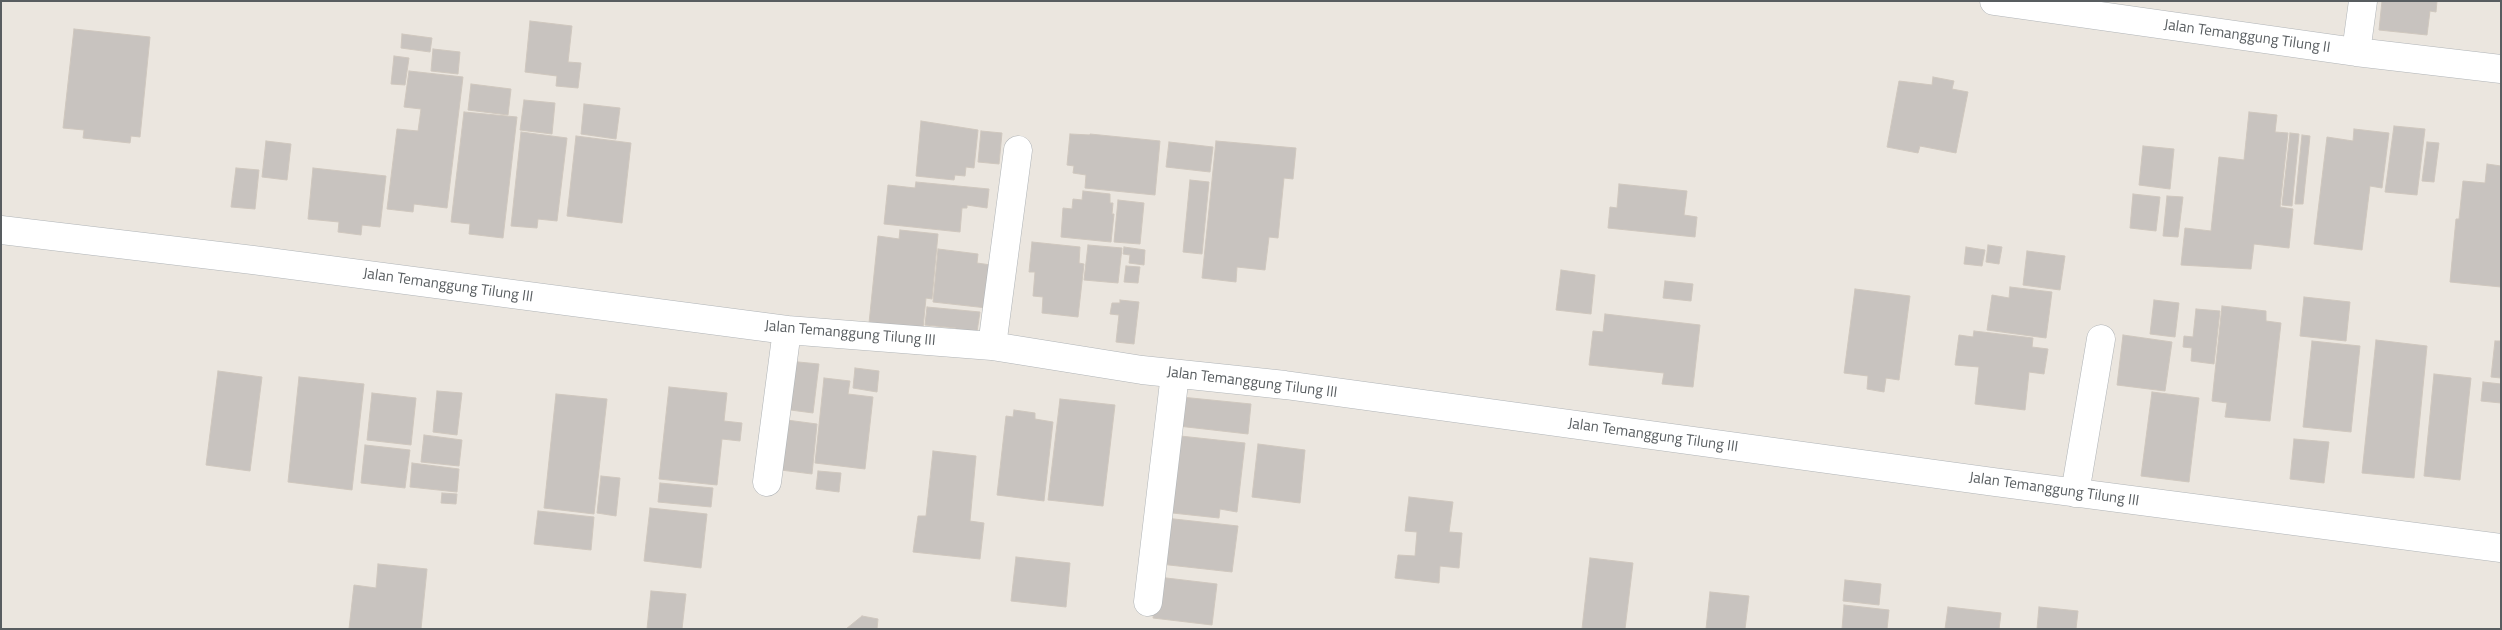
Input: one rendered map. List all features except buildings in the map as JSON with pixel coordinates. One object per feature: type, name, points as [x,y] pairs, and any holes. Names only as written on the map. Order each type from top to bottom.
[{"type":"street","name":"Jalan Temanggung Tilung II","points":[[1994,1],[2356,52],[2501,69]]},
{"type":"street","points":[[2356,52],[2363,1]]},
{"type":"street","points":[[992,346],[1018,150]]},
{"type":"street","name":"Jalan Temanggung Tilung III","points":[[1,230],[263,261],[788,330],[992,346],[1175,374],[1285,385],[2075,493],[2501,548]]},
{"type":"street","points":[[767,482],[788,330]]},
{"type":"street","points":[[2075,493],[2101,339]]},
{"type":"street","points":[[1148,602],[1175,374]]}]
